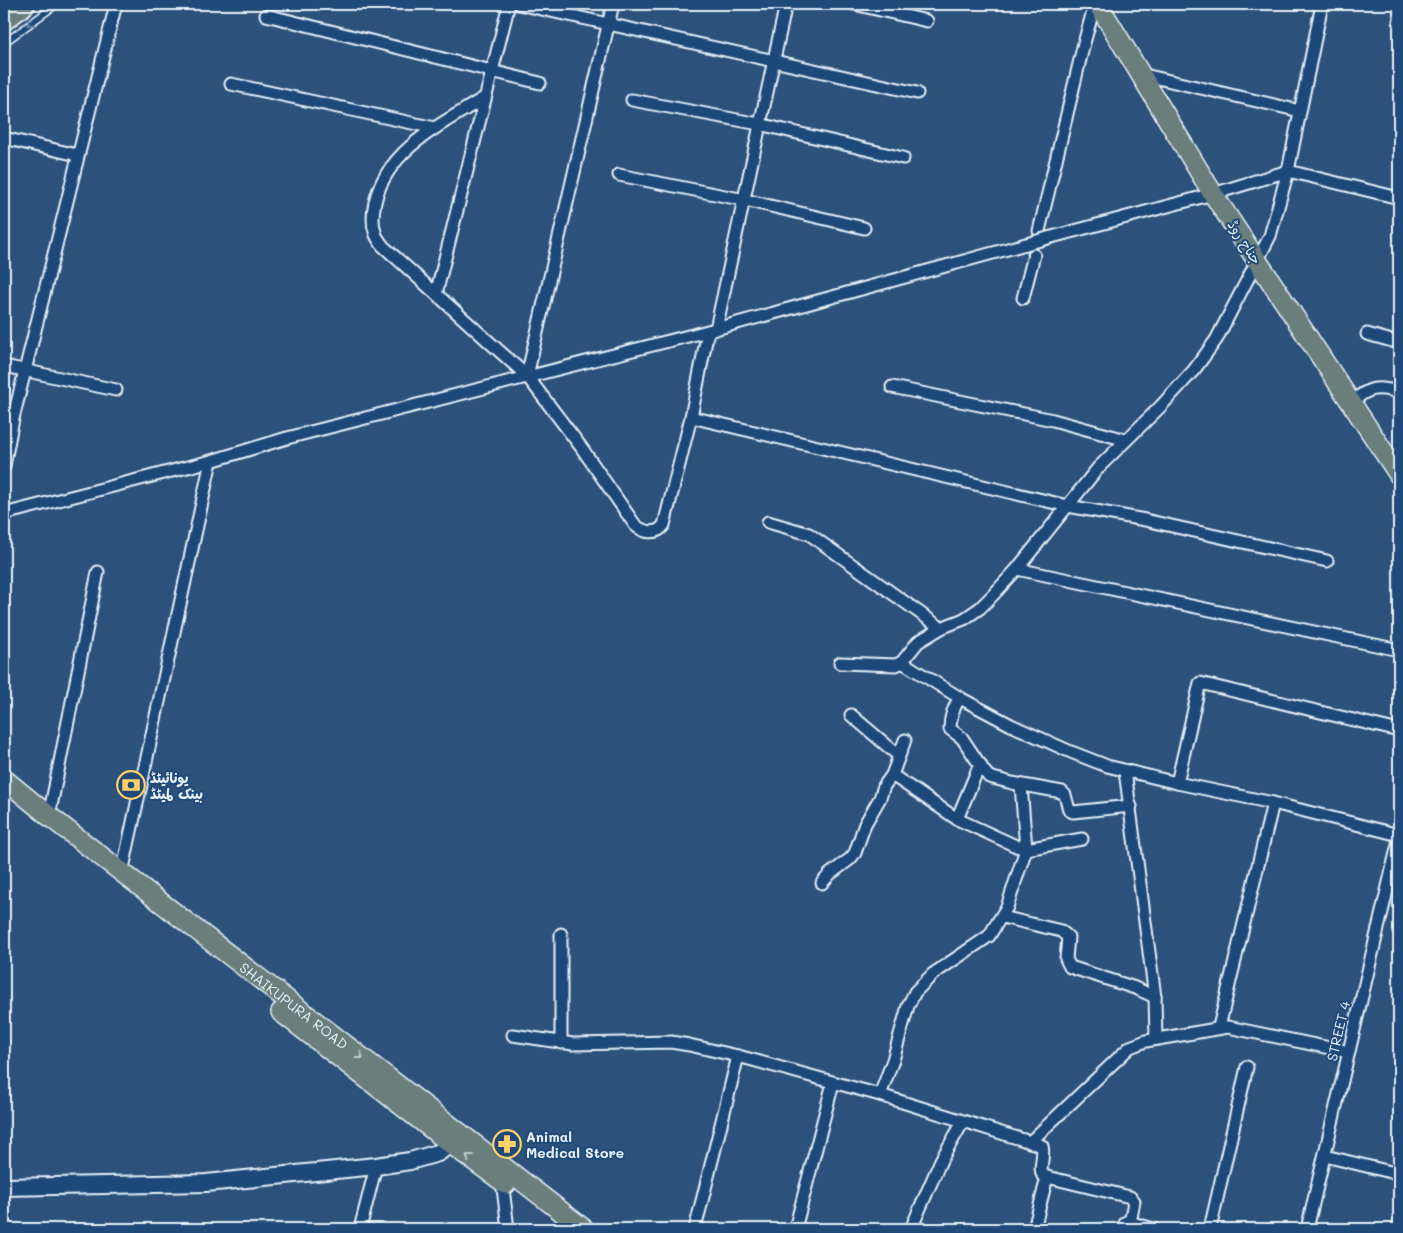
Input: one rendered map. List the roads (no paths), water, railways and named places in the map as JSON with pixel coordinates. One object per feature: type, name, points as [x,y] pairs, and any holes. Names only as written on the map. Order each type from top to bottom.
[{"type":"highway","points":[[4,19],[24,4]]},
{"type":"main road","name":"جناح روڈ","points":[[1097,4],[1214,194],[1399,475]]},
{"type":"main road","name":"SHAIKUPURA ROAD","points":[[4,779],[455,1138],[502,1180],[564,1229]]},
{"type":"main road","name":"SHAIKUPURA ROAD","points":[[4,795],[455,1138],[584,1229]]},
{"type":"street","points":[[4,466],[77,155],[116,4]]},
{"type":"street","points":[[436,294],[508,4]]},
{"type":"street","points":[[519,4],[917,93]]},
{"type":"street","points":[[527,376],[613,4]]},
{"type":"street","points":[[484,98],[435,128],[395,161],[388,170],[377,192],[373,211],[375,232],[382,246],[527,376],[581,447],[634,525],[648,532],[661,530],[664,526],[745,200],[759,124],[786,4]]},
{"type":"street","points":[[854,4],[927,21]]},
{"type":"street","points":[[1043,235],[1084,43],[1097,4]]},
{"type":"street","points":[[840,662],[896,665],[902,662],[918,642],[980,608],[1017,570],[1098,468],[1161,406],[1194,370],[1216,340],[1270,236],[1288,171],[1322,4]]},
{"type":"street","points":[[266,15],[540,83]]},
{"type":"street","points":[[1140,74],[1300,110]]},
{"type":"street","points":[[231,84],[435,128]]},
{"type":"street","points":[[632,100],[759,124],[903,158]]},
{"type":"street","points":[[4,138],[77,155]]},
{"type":"street","points":[[4,514],[211,461],[288,438],[712,330],[1026,244],[1043,235],[1214,194],[1288,171],[1399,198]]},
{"type":"street","points":[[619,175],[745,200],[864,228]]},
{"type":"street","points":[[1023,298],[1034,254]]},
{"type":"street","points":[[1368,334],[1399,342]]},
{"type":"street","points":[[4,366],[116,390]]},
{"type":"street","points":[[892,387],[1053,420],[1126,440]]},
{"type":"street","points":[[1352,402],[1363,392],[1376,388],[1382,387],[1399,392]]},
{"type":"street","points":[[691,417],[1068,506],[1145,520],[1327,561]]},
{"type":"street","points":[[122,873],[211,461]]},
{"type":"street","points":[[768,522],[809,534],[941,628]]},
{"type":"street","points":[[1017,570],[1399,650]]},
{"type":"street","points":[[49,816],[98,572]]},
{"type":"street","points":[[902,662],[960,698],[1011,725],[1071,752],[1125,771],[1273,803],[1399,835]]},
{"type":"street","points":[[1177,783],[1200,683],[1399,731]]},
{"type":"street","points":[[960,698],[955,705],[950,721],[950,729],[962,738],[990,777],[1020,785],[1062,792],[1065,795],[1069,810],[1073,812],[1131,806]]},
{"type":"street","points":[[851,715],[898,755]]},
{"type":"street","points":[[822,883],[855,853],[865,824],[880,798],[884,786],[892,775],[905,740]]},
{"type":"street","points":[[956,818],[980,764]]},
{"type":"street","points":[[1125,771],[1155,997],[1156,1039]]},
{"type":"street","points":[[892,775],[956,818],[1006,843],[1026,849],[1082,839]]},
{"type":"street","points":[[880,1095],[893,1060],[908,1006],[916,992],[934,974],[989,936],[1002,917],[1012,895],[1026,849],[1020,785]]},
{"type":"street","points":[[1219,1027],[1273,803]]},
{"type":"street","name":"STREET 4","points":[[1307,1229],[1399,840]]},
{"type":"street","points":[[1002,917],[1061,931],[1068,938],[1066,959],[1070,967],[1135,988],[1155,997]]},
{"type":"street","points":[[561,934],[561,1043]]},
{"type":"street","points":[[1030,1142],[1130,1047],[1137,1043],[1219,1027],[1238,1028],[1349,1052]]},
{"type":"street","points":[[513,1035],[561,1043],[639,1044],[671,1042],[738,1056],[880,1095],[1042,1146],[1044,1154],[1041,1174],[1130,1197],[1134,1201],[1127,1225],[1154,1229]]},
{"type":"street","points":[[695,1229],[738,1056]]},
{"type":"street","points":[[1210,1229],[1247,1067]]},
{"type":"street","points":[[795,1229],[833,1082]]},
{"type":"street","points":[[911,1229],[941,1160],[963,1122]]},
{"type":"street","points":[[4,1187],[206,1183],[376,1166],[423,1158],[438,1152],[455,1138]]},
{"type":"street","points":[[1325,1156],[1399,1174]]},
{"type":"street","points":[[360,1229],[376,1166]]},
{"type":"street","points":[[1034,1229],[1047,1177]]},
{"type":"street","points":[[502,1180],[508,1229]]},
{"type":"lane","points":[[4,43],[57,4]]},
{"type":"place","name":"یونائیٹڈ بینک لمیٹڈ","points":[[131,785]]},
{"type":"place","name":"Animal Medical Store","points":[[507,1144]]}]
